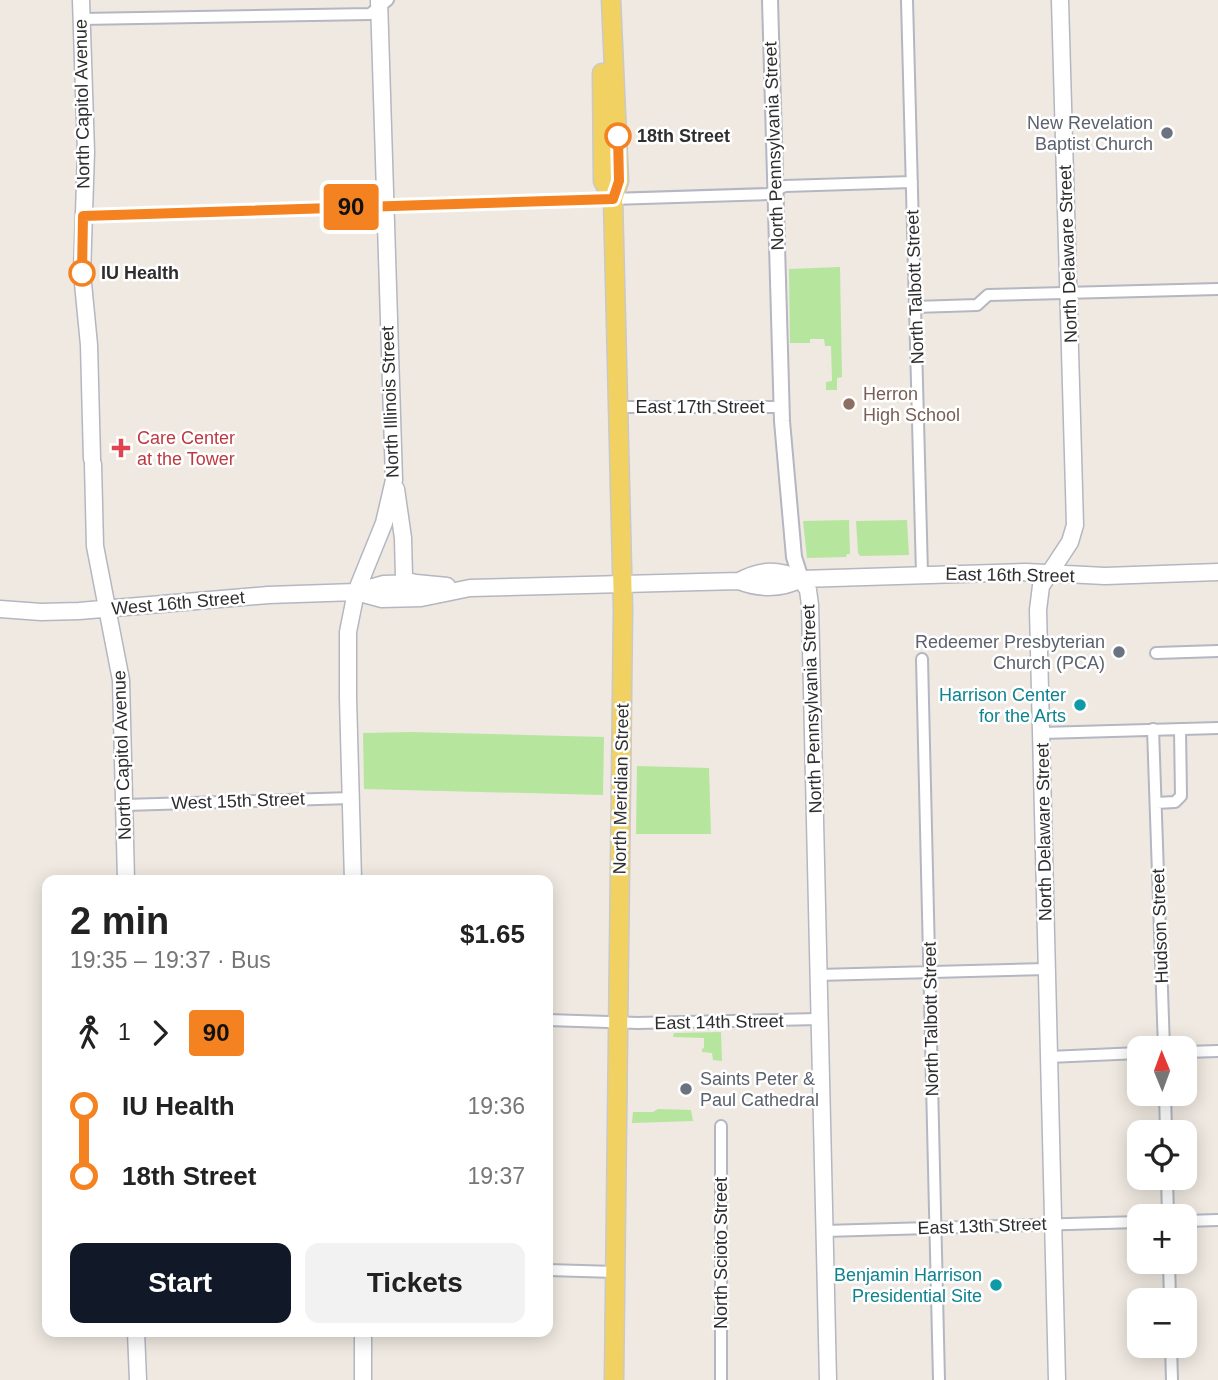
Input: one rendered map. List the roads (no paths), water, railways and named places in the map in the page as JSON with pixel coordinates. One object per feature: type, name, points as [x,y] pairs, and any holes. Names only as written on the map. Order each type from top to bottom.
[{"type":"main road","name":"North Capitol Avenue","points":[[81,0],[86,152],[82,273],[89,345],[95,546],[121,680],[126,875]]},
{"type":"main road","name":"North Meridian Street","points":[[600,0],[603,181],[613,199]]},
{"type":"main road","name":"North Meridian Street","points":[[611,0],[619,181],[613,199],[623,584],[614,1380]]},
{"type":"main road","name":"North Delaware Street","points":[[1056,1380],[1038,598],[1041,586],[1070,542],[1075,525],[1060,0]]},
{"type":"main road","name":"North Illinois Street","points":[[352,875],[348,642],[351,612],[356,592],[384,523],[394,480],[384,206],[382,2]]},
{"type":"main road","points":[[394,480],[403,538],[404,576],[407,581],[416,583]]},
{"type":"main road","name":"East 16th Street","points":[[623,584],[738,581],[755,572],[784,572],[801,579],[922,574],[1105,576],[1218,572]]},
{"type":"main road","name":"North Pennsylvania Street","points":[[801,579],[810,605],[828,1380]]},
{"type":"main road","name":"West 16th Street","points":[[0,609],[41,612],[107,609],[274,595],[356,592],[383,584],[416,583],[470,588],[623,584]]},
{"type":"main road","name":"West 16th Street","points":[[356,592],[382,599],[421,598],[470,588]]},
{"type":"main road","points":[[136,1337],[138,1380]]},
{"type":"main road","points":[[363,1337],[363,1380]]},
{"type":"street","name":"North Pennsylvania Street","points":[[770,0],[782,407],[794,557],[801,579]]},
{"type":"street","name":"North Talbott Street","points":[[907,0],[922,574]]},
{"type":"street","points":[[81,19],[370,14],[382,2]]},
{"type":"street","points":[[83,216],[768,194],[785,186],[912,182]]},
{"type":"street","points":[[915,307],[977,305],[988,295],[1218,289]]},
{"type":"street","name":"East 17th Street","points":[[618,407],[782,407]]},
{"type":"street","points":[[1156,653],[1218,651]]},
{"type":"street","name":"North Talbott Street","points":[[922,659],[939,1380]]},
{"type":"street","points":[[1041,733],[1218,728]]},
{"type":"street","name":"Hudson Street","points":[[1153,729],[1164,1036]]},
{"type":"street","points":[[1156,803],[1175,802],[1181,796],[1180,729]]},
{"type":"street","name":"West 15th Street","points":[[125,805],[351,798]]},
{"type":"street","points":[[818,975],[1047,969]]},
{"type":"street","name":"East 14th Street","points":[[553,1020],[618,1023],[819,1019]]},
{"type":"street","points":[[1197,1052],[1218,1051]]},
{"type":"street","points":[[1049,1057],[1127,1054]]},
{"type":"street","name":"North Scioto Street","points":[[721,1126],[721,1380]]},
{"type":"street","points":[[1197,1221],[1218,1220]]},
{"type":"street","name":"East 13th Street","points":[[824,1231],[1127,1222]]},
{"type":"street","points":[[553,1270],[615,1272]]},
{"type":"street","points":[[1171,1358],[1172,1380]]},
{"type":"place","name":"New Revelation Baptist Church","points":[[1167,133]]},
{"type":"place","name":"18th Street","points":[[618,136]]},
{"type":"place","name":"IU Health","points":[[82,273]]},
{"type":"place","name":"Herron High School","points":[[849,404]]},
{"type":"place","name":"Care Center at the Tower","points":[[121,448]]},
{"type":"place","name":"Redeemer Presbyterian Church (PCA)","points":[[1119,652]]},
{"type":"place","name":"Harrison Center for the Arts","points":[[1080,705]]},
{"type":"place","name":"Saints Peter & Paul Cathedral","points":[[686,1089]]},
{"type":"place","name":"Benjamin Harrison Presidential Site","points":[[996,1285]]}]
